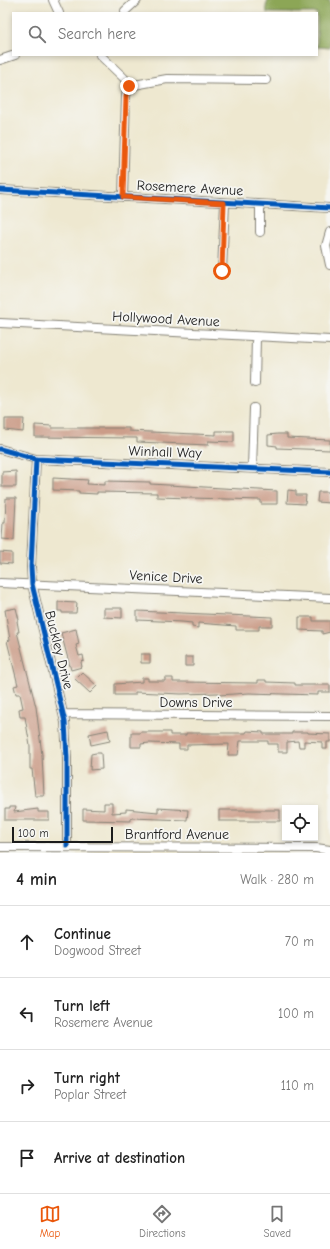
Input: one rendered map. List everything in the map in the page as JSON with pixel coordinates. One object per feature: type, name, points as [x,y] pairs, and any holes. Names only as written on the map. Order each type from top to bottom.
[{"type":"street","points":[[53,0],[59,12]]},
{"type":"street","points":[[125,11],[137,0]]},
{"type":"street","points":[[0,60],[12,56]]},
{"type":"street","points":[[101,56],[124,78],[129,86],[126,96],[123,197]]},
{"type":"street","points":[[129,86],[167,79],[266,80]]},
{"type":"street","name":"Rosemere Avenue","points":[[0,190],[330,208]]},
{"type":"street","points":[[222,271],[224,203]]},
{"type":"street","points":[[260,205],[260,232]]},
{"type":"street","points":[[330,232],[326,246],[330,265]]},
{"type":"street","name":"Hollywood Avenue","points":[[0,323],[330,340]]},
{"type":"street","points":[[255,383],[256,337]]},
{"type":"street","points":[[252,468],[254,408]]},
{"type":"street","name":"Winhall Way","points":[[0,449],[36,459],[330,472]]},
{"type":"street","name":"Buckley Drive","points":[[36,459],[31,567],[32,584],[63,714],[67,758],[67,846]]},
{"type":"street","name":"Venice Drive","points":[[0,583],[330,598]]},
{"type":"street","name":"Downs Drive","points":[[63,714],[330,716]]},
{"type":"street","name":"Brantford Avenue","points":[[0,847],[67,846],[316,848],[330,850]]},
{"type":"green space","points":[[268,0],[330,0],[330,48],[318,47],[318,12],[267,12],[266,6]]},
{"type":"building","points":[[5,419],[24,419],[23,432],[5,430]]},
{"type":"building","points":[[35,425],[52,426],[52,428],[129,428],[129,431],[216,435],[216,431],[234,431],[234,442],[208,441],[208,445],[137,442],[137,438],[35,437]]},
{"type":"building","points":[[287,434],[287,438],[330,440],[330,450],[277,448],[277,446],[268,445],[268,435]]},
{"type":"building","points":[[16,471],[16,487],[2,487],[2,472]]},
{"type":"building","points":[[53,478],[88,480],[87,484],[105,485],[105,481],[150,482],[150,484],[277,491],[277,504],[261,504],[261,500],[157,497],[157,493],[97,492],[97,494],[79,493],[79,491],[53,490]]},
{"type":"building","points":[[288,490],[296,491],[296,495],[306,495],[305,504],[287,503]]},
{"type":"building","points":[[318,492],[330,492],[330,503],[317,502]]},
{"type":"building","points":[[6,498],[16,498],[14,540],[2,539],[3,523],[5,523]]},
{"type":"building","points":[[0,552],[12,553],[12,564],[0,563]]},
{"type":"building","points":[[58,602],[77,603],[76,613],[62,613],[62,611],[58,611]]},
{"type":"building","points":[[16,608],[19,620],[17,621],[19,632],[17,632],[36,707],[42,755],[44,796],[35,796],[32,769],[30,769],[30,746],[25,717],[20,717],[19,709],[23,708],[20,694],[16,694],[14,686],[18,685],[7,641],[10,640],[5,610]]},
{"type":"building","points":[[104,608],[122,608],[122,618],[104,617]]},
{"type":"building","points":[[137,611],[272,617],[272,626],[259,626],[259,630],[236,630],[236,626],[198,623],[198,628],[192,627],[192,623],[137,620]]},
{"type":"building","points":[[299,617],[313,617],[313,621],[330,621],[330,632],[322,634],[322,631],[299,630]]},
{"type":"building","points":[[76,629],[79,644],[76,645],[79,656],[83,655],[84,661],[81,662],[82,667],[71,670],[61,633]]},
{"type":"building","points":[[141,654],[150,654],[150,663],[141,663]]},
{"type":"building","points":[[185,657],[193,657],[193,666],[185,666]]},
{"type":"building","points":[[82,672],[97,686],[90,693],[75,679]]},
{"type":"building","points":[[142,678],[148,678],[148,681],[165,681],[165,678],[173,678],[173,682],[258,683],[258,680],[266,680],[266,682],[295,683],[295,685],[330,685],[330,692],[318,692],[318,695],[249,693],[219,695],[219,693],[181,694],[135,692],[135,695],[115,695],[115,684],[142,682]]},
{"type":"building","points":[[108,730],[110,741],[91,745],[89,734]]},
{"type":"building","points":[[247,731],[263,732],[263,734],[292,734],[292,732],[308,732],[330,734],[330,742],[327,742],[327,749],[322,749],[322,742],[304,741],[304,747],[299,747],[298,741],[287,742],[287,752],[278,752],[278,744],[268,744],[268,741],[240,741],[238,755],[228,755],[229,744],[187,745],[187,749],[179,749],[179,744],[149,743],[141,744],[141,747],[131,747],[131,733],[170,732],[170,735],[186,735],[186,733],[246,733]]},
{"type":"building","points":[[101,753],[102,769],[90,770],[91,754]]},
{"type":"building","points":[[104,803],[112,803],[112,813],[126,812],[126,809],[158,812],[158,808],[188,810],[187,820],[131,818],[131,821],[83,820],[83,809],[104,810]]},
{"type":"building","points":[[9,807],[15,807],[14,812],[38,809],[38,812],[49,812],[49,820],[5,820],[5,809],[9,809]]},
{"type":"building","points":[[219,810],[280,810],[280,821],[219,821]]},
{"type":"cycle path","points":[[0,190],[330,208]]},
{"type":"cycle path","points":[[0,449],[36,459],[330,472]]},
{"type":"cycle path","points":[[36,459],[31,567],[32,584],[65,722],[67,758],[67,846]]},
{"type":"route","points":[[129,86],[126,96],[123,197],[224,203],[222,271]]}]
